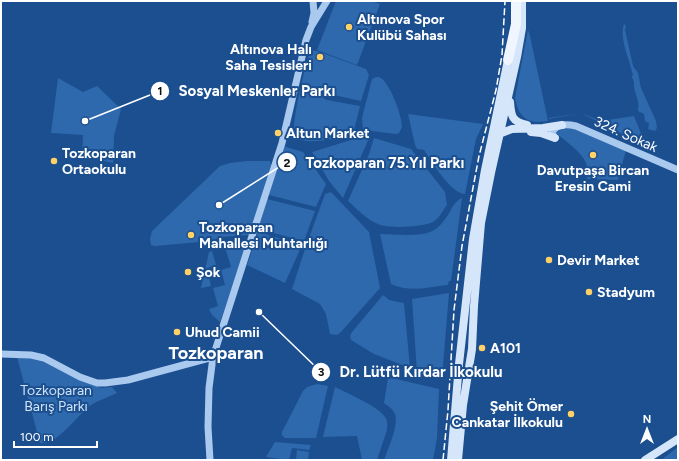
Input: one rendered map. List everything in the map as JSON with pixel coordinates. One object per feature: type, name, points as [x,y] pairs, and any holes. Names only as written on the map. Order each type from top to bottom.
[{"type":"main road","points":[[458,460],[472,349],[474,298],[480,229],[497,137],[516,2]]},
{"type":"main road","points":[[451,460],[459,364],[473,239],[485,170],[497,137],[511,85],[522,28],[516,2]]},
{"type":"main road","points":[[511,85],[511,113],[514,120],[537,128]]},
{"type":"main road","points":[[497,137],[516,128],[537,128],[562,125]]},
{"type":"main road","points":[[497,137],[519,131],[542,133],[555,138]]},
{"type":"main road","points":[[459,364],[469,370]]},
{"type":"main road","points":[[645,460],[678,439]]},
{"type":"street","points":[[313,1],[313,24]]},
{"type":"street","points":[[210,460],[208,427],[209,388],[213,357],[282,143],[300,64],[320,1]]},
{"type":"street","points":[[313,24],[327,1]]},
{"type":"street","points":[[555,138],[552,134],[553,130],[562,125]]},
{"type":"street","name":"324. Sokak","points":[[562,125],[576,126],[678,170]]},
{"type":"street","points":[[1,354],[30,354],[44,358],[80,377],[96,383],[128,380],[213,357]]},
{"type":"green space","name":"Altınova Spor Kulübü Sahası","points":[[336,1],[371,1],[380,4],[357,65],[317,50]]},
{"type":"green space","points":[[624,24],[626,26],[625,30],[633,66],[638,73],[641,88],[656,121],[657,128],[655,131],[648,129],[649,123],[645,121],[644,114],[638,111],[638,103],[632,77],[633,74],[623,36]]},
{"type":"green space","points":[[528,30],[548,121],[541,122],[525,118],[519,110],[515,98]]},
{"type":"green space","points":[[310,50],[317,51],[366,69],[369,75],[361,101],[325,93],[323,94],[323,98],[327,100],[360,106],[353,134],[316,141],[301,140],[296,137],[294,132],[294,122]]},
{"type":"green space","points":[[376,77],[381,78],[389,88],[395,102],[402,122],[402,127],[399,133],[396,134],[363,130],[362,118],[372,79]]},
{"type":"green space","points":[[58,78],[83,92],[97,86],[121,109],[114,136],[113,163],[82,156],[83,135],[51,133]]},
{"type":"green space","points":[[581,113],[601,121],[634,116],[646,146]]},
{"type":"green space","points":[[581,113],[549,119],[549,118]]},
{"type":"green space","points":[[408,114],[483,124],[476,139],[465,194],[460,193],[448,183],[424,150],[417,149]]},
{"type":"green space","points":[[565,128],[576,128],[626,150],[618,180],[587,179],[587,167],[584,159],[577,150],[555,132]]},
{"type":"green space","points":[[369,138],[343,198],[329,181],[312,152],[351,140]]},
{"type":"green space","points":[[374,138],[411,149],[445,192],[447,205],[435,221],[428,224],[414,226],[383,226],[370,220],[348,201],[369,154]]},
{"type":"green space","points":[[283,146],[303,152],[326,184],[316,207],[269,195]]},
{"type":"green space","points":[[247,161],[270,161],[271,165],[249,235],[222,237],[211,241],[155,246],[151,245],[150,239],[152,231],[220,166]]},
{"type":"green space","points":[[331,192],[369,232],[380,288],[337,335],[330,334],[326,314],[320,304],[292,289],[325,194]]},
{"type":"green space","points":[[462,198],[451,281],[449,281],[448,285],[412,289],[398,287],[391,284],[380,234],[412,235],[430,232],[440,225],[452,207]]},
{"type":"green space","points":[[267,199],[315,211],[304,241],[258,229]]},
{"type":"green space","points":[[258,232],[302,245],[285,283],[247,265]]},
{"type":"green space","points":[[248,242],[220,322],[212,315],[209,309],[218,306],[213,288],[225,285],[221,270],[231,267],[225,247]]},
{"type":"green space","points":[[212,251],[216,265],[207,268],[211,286],[201,288],[209,252]]},
{"type":"green space","points":[[449,293],[442,378],[431,377],[417,372],[412,299]]},
{"type":"green space","points":[[383,295],[389,300],[404,303],[410,368],[374,354],[351,340],[350,336],[352,332]]},
{"type":"green space","name":"Tozkoparan Barış Parkı","points":[[16,353],[31,355],[101,388],[112,387],[117,393],[91,405],[53,440],[46,443],[40,443]]},
{"type":"green space","points":[[388,378],[439,389],[437,438],[433,460],[384,460],[396,424],[395,414],[384,403]]},
{"type":"green space","points":[[317,384],[328,386],[316,438],[285,438],[282,435],[282,432],[303,391],[307,387]]},
{"type":"green space","points":[[335,387],[369,404],[386,419],[387,430],[377,460],[362,460],[357,436],[323,437]]},
{"type":"green space","points":[[275,442],[311,445],[309,450],[292,448],[289,460],[266,457]]},
{"type":"green space","points":[[678,447],[678,460],[661,460]]},
{"type":"green space","points":[[297,450],[309,452],[308,460],[296,460]]},
{"type":"railway","points":[[443,460],[448,410],[454,310],[462,246],[479,156],[496,90],[502,55],[505,1]]},
{"type":"place","name":"Altınova Spor Kulübü Sahası","points":[[349,27]]},
{"type":"place","name":"Altınova Halı Saha Tesisleri","points":[[320,57]]},
{"type":"place","name":"Sosyal Meskenler Parkı","points":[[85,121]]},
{"type":"place","name":"Altun Market","points":[[278,133]]},
{"type":"place","name":"Davutpaşa Bircan Eresin Cami","points":[[593,155]]},
{"type":"place","name":"Tozkoparan Ortaokulu","points":[[54,161]]},
{"type":"place","name":"Tozkoparan 75.Yıl Parkı","points":[[219,205]]},
{"type":"place","name":"Tozkoparan Mahallesi Muhtarlığı","points":[[191,235]]},
{"type":"place","name":"Devir Market","points":[[549,260]]},
{"type":"place","name":"Şok","points":[[188,272]]},
{"type":"place","name":"Stadyum","points":[[589,292]]},
{"type":"place","name":"Dr. Lütfü Kırdar İlkokulu","points":[[259,312]]},
{"type":"place","name":"Uhud Camii","points":[[177,332]]},
{"type":"place","name":"A101","points":[[482,348]]},
{"type":"place","name":"Şehit Ömer Cankatar İlkokulu","points":[[571,414]]},
{"type":"district","name":"Tozkoparan","points":[[216,353]]}]
